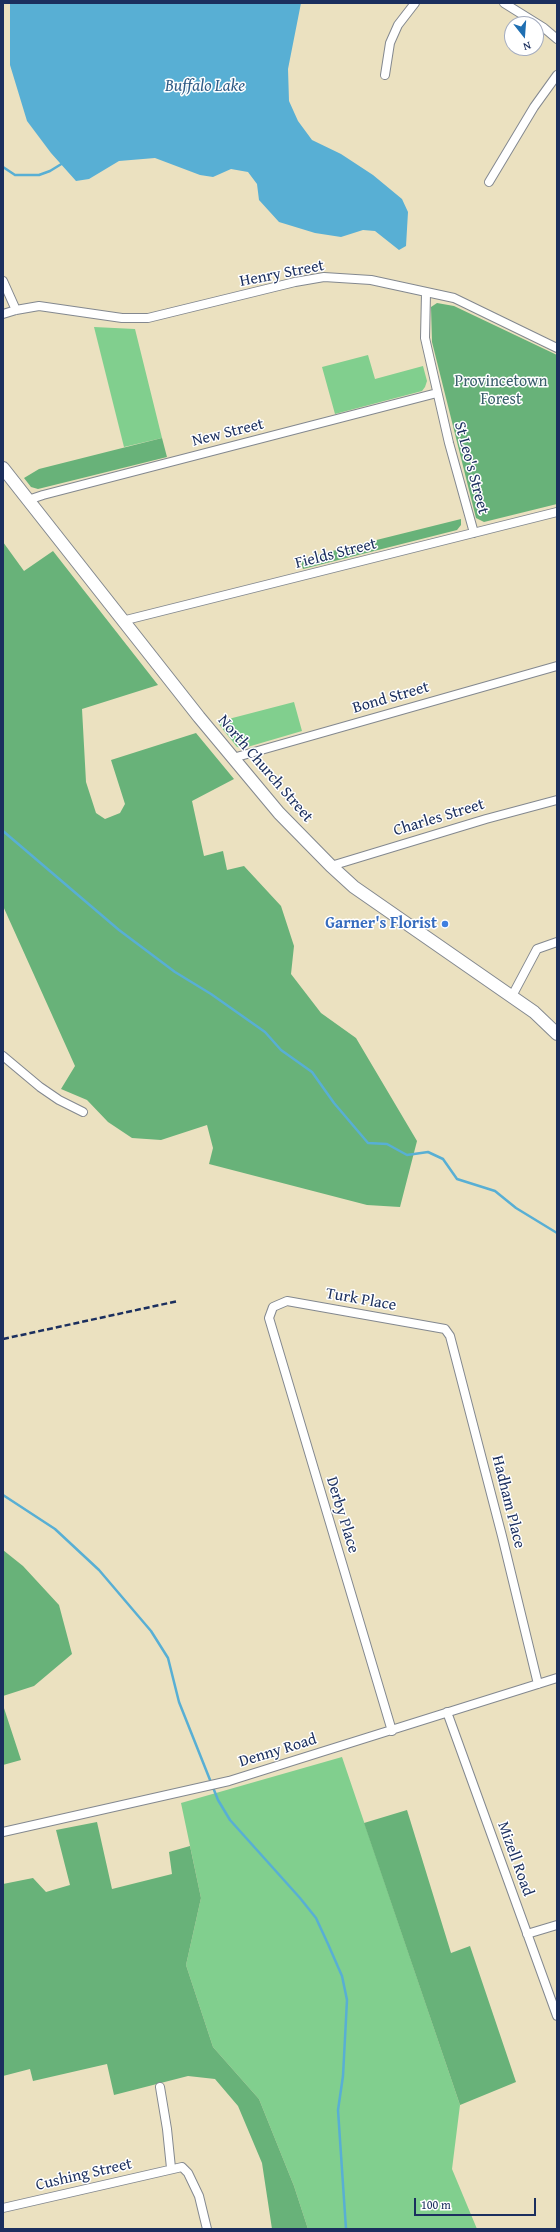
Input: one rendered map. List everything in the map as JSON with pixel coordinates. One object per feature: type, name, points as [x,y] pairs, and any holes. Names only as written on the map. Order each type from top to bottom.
[{"type":"main road","name":"North Church Street","points":[[3,468],[122,621],[279,813],[331,866],[354,887],[512,996],[534,1012],[557,1034]]},
{"type":"street","points":[[385,76],[390,43],[398,25],[415,3]]},
{"type":"street","points":[[504,3],[544,28],[557,39]]},
{"type":"street","points":[[489,182],[534,106],[557,75]]},
{"type":"street","name":"Henry Street","points":[[3,314],[39,306],[122,318],[148,318],[295,282],[324,277],[371,280],[454,298],[557,348]]},
{"type":"street","points":[[3,281],[16,310]]},
{"type":"street","name":"St Leo's Street","points":[[426,293],[424,332],[437,393],[474,533]]},
{"type":"street","name":"New Street","points":[[28,500],[56,491],[437,393]]},
{"type":"street","name":"Fields Street","points":[[122,621],[557,512]]},
{"type":"street","name":"Bond Street","points":[[233,758],[557,666]]},
{"type":"street","name":"Charles Street","points":[[331,866],[486,818],[557,800]]},
{"type":"street","points":[[512,996],[537,948],[557,942]]},
{"type":"street","points":[[3,1056],[40,1087],[59,1100],[83,1112]]},
{"type":"street","name":"Turk Place","points":[[273,1307],[286,1301],[445,1329]]},
{"type":"street","name":"Derby Place","points":[[273,1307],[269,1318],[392,1731]]},
{"type":"street","name":"Hadham Place","points":[[445,1329],[450,1336],[501,1530],[538,1684]]},
{"type":"street","name":"Denny Road","points":[[3,1832],[189,1792],[392,1731],[447,1712],[557,1678]]},
{"type":"street","name":"Mizell Road","points":[[447,1712],[557,2016]]},
{"type":"street","points":[[527,1934],[557,1925]]},
{"type":"street","points":[[160,2087],[167,2129],[171,2168],[182,2167],[188,2173],[199,2196],[207,2229]]},
{"type":"street","name":"Cushing Street","points":[[3,2208],[171,2168]]},
{"type":"green space","name":"Provincetown Forest","points":[[437,303],[454,306],[557,355],[557,504],[484,522],[476,518],[432,342],[431,307]]},
{"type":"green space","points":[[94,327],[135,329],[162,438],[124,447]]},
{"type":"green space","points":[[368,355],[375,379],[423,366],[427,381],[425,387],[422,391],[335,414],[322,367]]},
{"type":"green space","points":[[162,438],[167,457],[38,489],[31,487],[24,478],[39,469]]},
{"type":"green space","points":[[461,519],[461,525],[457,530],[303,569],[300,559]]},
{"type":"green space","points":[[3,542],[24,571],[53,551],[158,685],[82,709],[86,782],[96,813],[105,819],[120,813],[125,804],[111,760],[196,733],[234,779],[192,801],[204,856],[223,851],[227,870],[244,866],[281,906],[294,946],[291,974],[321,1013],[356,1038],[417,1141],[400,1207],[367,1205],[209,1164],[213,1148],[207,1125],[161,1140],[132,1138],[108,1122],[87,1100],[61,1089],[75,1066],[3,906]]},
{"type":"green space","points":[[294,702],[302,731],[244,748],[237,747],[217,722]]},
{"type":"green space","points":[[3,1550],[23,1566],[59,1605],[72,1654],[34,1686],[3,1696]]},
{"type":"green space","points":[[3,1705],[21,1760],[3,1765]]},
{"type":"green space","points":[[342,1757],[460,2105],[452,2169],[477,2229],[308,2229],[294,2186],[259,2099],[213,2047],[186,1965],[201,1898],[181,1803]]},
{"type":"green space","points":[[407,1810],[451,1953],[470,1946],[516,2082],[460,2105],[364,1823]]},
{"type":"green space","points":[[97,1822],[112,1889],[172,1874],[169,1852],[190,1846],[201,1898],[186,1965],[213,2047],[259,2099],[294,2186],[308,2229],[272,2229],[262,2163],[238,2106],[215,2079],[188,2076],[114,2095],[107,2064],[33,2081],[30,2069],[3,2076],[3,1884],[33,1878],[46,1892],[70,1885],[56,1830]]},
{"type":"water","name":"Buffalo Lake","points":[[10,3],[301,3],[288,69],[289,101],[298,121],[312,140],[341,154],[373,175],[402,199],[408,212],[406,246],[399,250],[375,231],[363,230],[341,237],[315,233],[279,222],[259,200],[257,184],[248,172],[231,169],[213,177],[200,175],[155,158],[119,161],[89,179],[76,181],[51,153],[27,121],[10,65]]},
{"type":"waterway","points":[[3,167],[15,175],[39,175],[50,171],[63,163]]},
{"type":"waterway","points":[[3,831],[119,930],[175,972],[211,994],[265,1032],[281,1050],[312,1072],[334,1103],[368,1143],[387,1144],[407,1155],[428,1152],[443,1159],[457,1179],[495,1191],[516,1208],[557,1233]]},
{"type":"waterway","points":[[3,1495],[55,1529],[99,1570],[151,1631],[168,1658],[179,1702],[218,1800],[230,1820],[316,1918],[342,1976],[347,2000],[343,2076],[338,2110],[346,2229]]},
{"type":"railway","points":[[3,1339],[178,1301]]},
{"type":"place","name":"Garner's Florist","points":[[445,924]]}]
